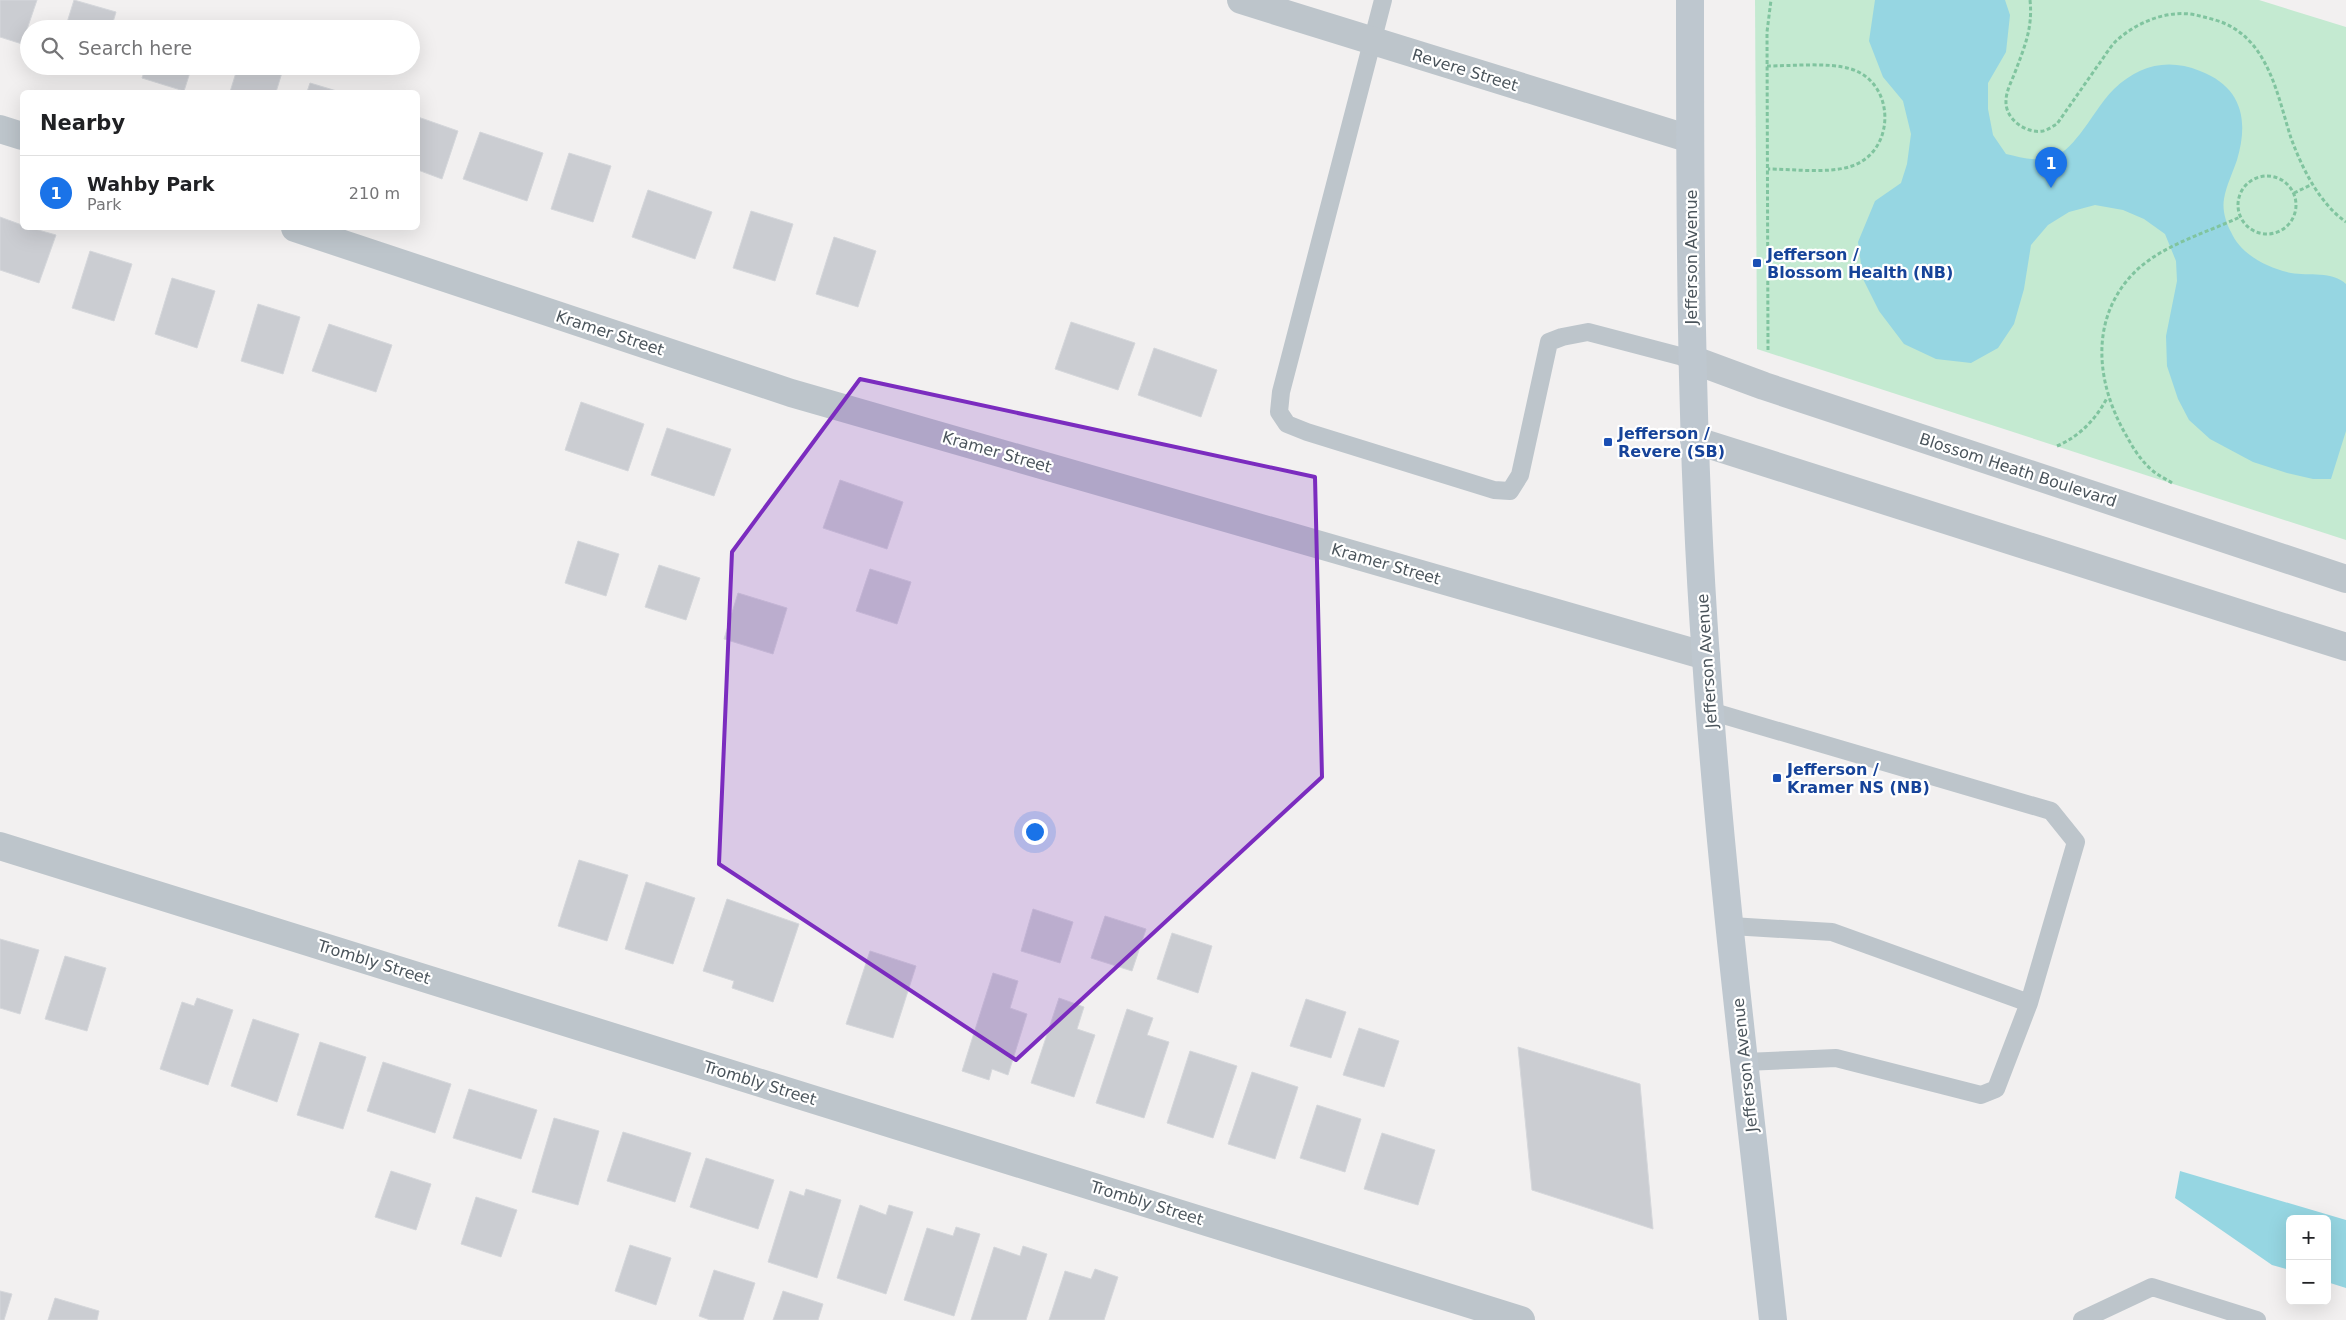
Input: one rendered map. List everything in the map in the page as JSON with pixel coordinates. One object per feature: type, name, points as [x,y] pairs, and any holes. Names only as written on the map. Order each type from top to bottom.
[{"type":"main road","name":"Jefferson Avenue","points":[[1690,0],[1691,359],[1706,656],[1730,926],[1773,1320]]},
{"type":"street","name":"Revere Street","points":[[1241,0],[1690,139]]},
{"type":"street","points":[[0,129],[20,135]]},
{"type":"street","name":"Kramer Street","points":[[301,230],[791,393],[1706,656]]},
{"type":"street","name":"Blossom Heath Boulevard","points":[[1691,359],[1764,386],[2346,579]]},
{"type":"street","points":[[1694,440],[2346,647]]},
{"type":"street","name":"Trombly Street","points":[[0,846],[1521,1320]]},
{"type":"lane","points":[[1383,0],[1370,41],[1281,392],[1279,412],[1287,424],[1494,490],[1510,491],[1520,475],[1549,342],[1562,337],[1588,332],[1691,359]]},
{"type":"lane","points":[[1710,711],[2051,811],[2076,842],[2029,1003],[1996,1089],[1981,1095],[1836,1058],[1745,1062]]},
{"type":"lane","points":[[1730,926],[1832,932],[2029,1003]]},
{"type":"lane","points":[[2082,1320],[2152,1287],[2257,1320]]},
{"type":"path","points":[[1768,356],[1767,32],[1771,0]]},
{"type":"path","points":[[2030,0],[2032,19],[2028,36],[2006,101],[2008,114],[2016,124],[2030,130],[2044,131],[2057,124],[2115,42],[2125,33],[2149,21],[2170,14],[2192,14],[2216,20],[2236,29],[2252,45],[2277,88],[2291,137],[2313,184],[2330,209],[2346,222]]},
{"type":"path","points":[[1767,66],[1834,66],[1852,69],[1867,78],[1879,92],[1885,108],[1885,126],[1879,143],[1868,157],[1852,166],[1835,169],[1768,169]]},
{"type":"path","points":[[2261,177],[2281,179],[2294,194],[2296,203],[2295,214],[2284,229],[2275,234],[2257,233],[2248,228],[2240,217],[2238,203],[2240,194],[2252,180],[2261,177]]},
{"type":"path","points":[[2294,194],[2313,184]]},
{"type":"path","points":[[2163,484],[2173,486],[2153,471],[2136,453],[2113,412],[2103,376],[2102,339],[2112,308],[2131,276],[2161,252],[2240,217]]},
{"type":"path","points":[[2061,451],[2052,448],[2076,435],[2090,424],[2100,412],[2108,397]]},
{"type":"highlighted area","points":[[860,379],[1315,477],[1322,777],[1016,1060],[719,864],[732,552]]},
{"type":"green space","points":[[1755,0],[2259,0],[2346,27],[2346,540],[1757,349]]},
{"type":"water","points":[[1875,0],[2005,0],[2010,15],[2006,52],[1988,83],[1988,109],[1993,135],[2006,154],[2026,158],[2047,159],[2062,153],[2080,134],[2109,94],[2133,74],[2144,69],[2165,65],[2188,67],[2214,78],[2225,86],[2239,106],[2242,118],[2241,145],[2226,189],[2224,203],[2226,221],[2236,240],[2248,254],[2273,268],[2291,273],[2334,277],[2346,284],[2346,431],[2331,479],[2313,479],[2253,462],[2210,439],[2189,420],[2178,399],[2167,366],[2166,336],[2177,281],[2176,261],[2165,234],[2144,219],[2123,210],[2095,205],[2069,212],[2048,225],[2031,245],[2024,289],[2014,324],[1998,348],[1971,363],[1936,359],[1904,344],[1879,311],[1863,279],[1858,242],[1875,201],[1901,183],[1907,164],[1911,134],[1903,101],[1883,77],[1869,41]]},
{"type":"water","points":[[2180,1171],[2329,1215],[2286,1215],[2286,1269],[2272,1265],[2175,1198]]},
{"type":"water","points":[[2331,1216],[2346,1220],[2346,1288],[2331,1283]]},
{"type":"building","points":[[0,0],[37,0],[30,20],[20,20],[20,43],[0,37]]},
{"type":"building","points":[[74,0],[116,12],[114,20],[68,20]]},
{"type":"building","points":[[143,75],[189,75],[184,90],[142,78]]},
{"type":"building","points":[[235,75],[281,75],[277,90],[231,90]]},
{"type":"building","points":[[310,83],[333,90],[308,90]]},
{"type":"building","points":[[420,118],[458,131],[442,179],[420,171]]},
{"type":"building","points":[[480,132],[543,153],[527,201],[463,179]]},
{"type":"building","points":[[569,153],[611,166],[593,222],[551,209]]},
{"type":"building","points":[[648,190],[712,212],[695,259],[632,237]]},
{"type":"building","points":[[751,211],[793,224],[775,281],[733,268]]},
{"type":"building","points":[[0,217],[20,224],[20,230],[38,230],[56,235],[39,283],[0,270]]},
{"type":"building","points":[[834,237],[876,251],[858,307],[816,294]]},
{"type":"building","points":[[90,251],[132,264],[114,321],[72,308]]},
{"type":"building","points":[[172,278],[215,291],[197,348],[155,334]]},
{"type":"building","points":[[258,304],[300,317],[283,374],[241,361]]},
{"type":"building","points":[[1071,322],[1135,343],[1118,390],[1055,369]]},
{"type":"building","points":[[329,324],[392,345],[376,392],[312,371]]},
{"type":"building","points":[[1154,348],[1217,370],[1201,417],[1138,395]]},
{"type":"building","points":[[581,402],[644,424],[628,471],[565,450]]},
{"type":"building","points":[[667,428],[731,449],[714,496],[651,475]]},
{"type":"building","points":[[840,480],[903,502],[887,549],[823,528]]},
{"type":"building","points":[[578,541],[619,554],[606,596],[565,583]]},
{"type":"building","points":[[659,565],[700,578],[686,620],[645,607]]},
{"type":"building","points":[[870,569],[911,582],[897,624],[856,611]]},
{"type":"building","points":[[738,593],[787,608],[773,654],[724,639]]},
{"type":"building","points":[[579,860],[628,875],[607,941],[558,926]]},
{"type":"building","points":[[646,882],[695,898],[673,964],[625,949]]},
{"type":"building","points":[[727,899],[799,924],[773,1002],[732,988],[734,981],[703,971]]},
{"type":"building","points":[[1033,909],[1073,922],[1060,963],[1021,951]]},
{"type":"building","points":[[1105,916],[1146,929],[1132,971],[1091,958]]},
{"type":"building","points":[[1172,933],[1212,946],[1198,993],[1157,979]]},
{"type":"building","points":[[0,939],[39,950],[20,1014],[0,1008]]},
{"type":"building","points":[[870,951],[916,966],[893,1038],[846,1024]]},
{"type":"building","points":[[65,956],[106,968],[87,1031],[45,1019]]},
{"type":"building","points":[[993,973],[1018,981],[1010,1008],[1027,1014],[1008,1075],[992,1069],[989,1080],[962,1071]]},
{"type":"building","points":[[197,998],[233,1010],[208,1085],[160,1069],[182,1002],[194,1006]]},
{"type":"building","points":[[1059,998],[1084,1007],[1077,1029],[1095,1035],[1074,1097],[1031,1083]]},
{"type":"building","points":[[1306,999],[1346,1012],[1331,1058],[1290,1046]]},
{"type":"building","points":[[1127,1009],[1153,1018],[1147,1035],[1169,1042],[1144,1118],[1096,1103]]},
{"type":"building","points":[[253,1019],[299,1034],[277,1102],[231,1086]]},
{"type":"building","points":[[1359,1028],[1399,1041],[1384,1087],[1343,1075]]},
{"type":"building","points":[[320,1042],[366,1057],[343,1129],[297,1115]]},
{"type":"building","points":[[1518,1047],[1640,1084],[1653,1229],[1532,1190]]},
{"type":"building","points":[[1190,1051],[1237,1066],[1213,1138],[1167,1123]]},
{"type":"building","points":[[383,1062],[451,1084],[435,1133],[367,1111]]},
{"type":"building","points":[[1252,1072],[1298,1087],[1275,1159],[1228,1144]]},
{"type":"building","points":[[469,1089],[537,1110],[521,1159],[453,1138]]},
{"type":"building","points":[[1317,1105],[1361,1119],[1345,1172],[1300,1158]]},
{"type":"building","points":[[554,1118],[599,1131],[578,1205],[532,1192]]},
{"type":"building","points":[[623,1132],[691,1153],[675,1202],[607,1181]]},
{"type":"building","points":[[1382,1133],[1435,1150],[1418,1205],[1364,1189]]},
{"type":"building","points":[[706,1158],[774,1180],[758,1229],[690,1207]]},
{"type":"building","points":[[391,1171],[431,1184],[416,1230],[375,1217]]},
{"type":"building","points":[[806,1189],[841,1200],[817,1278],[768,1262],[790,1191],[804,1196]]},
{"type":"building","points":[[476,1197],[517,1210],[501,1257],[461,1244]]},
{"type":"building","points":[[860,1205],[886,1215],[889,1205],[913,1212],[886,1294],[837,1278]]},
{"type":"building","points":[[956,1227],[980,1234],[954,1316],[904,1300],[927,1228],[953,1236]]},
{"type":"building","points":[[630,1245],[671,1258],[656,1305],[615,1291]]},
{"type":"building","points":[[1023,1246],[1047,1254],[1026,1320],[971,1320],[994,1247],[1020,1256]]},
{"type":"building","points":[[1095,1269],[1118,1277],[1104,1320],[1049,1320],[1065,1271],[1091,1279]]},
{"type":"building","points":[[714,1270],[755,1283],[743,1320],[710,1320],[699,1316]]},
{"type":"building","points":[[0,1291],[12,1294],[4,1320],[0,1320]]},
{"type":"building","points":[[783,1291],[823,1304],[818,1320],[773,1320]]},
{"type":"building","points":[[55,1298],[99,1311],[97,1320],[48,1320]]},
{"type":"place","name":"Wahby Park","points":[[2051,188]]},
{"type":"place","name":"Jefferson / Blossom Health (NB)","points":[[1757,263]]},
{"type":"place","name":"Jefferson / Revere (SB)","points":[[1608,442]]},
{"type":"place","name":"Jefferson / Kramer NS (NB)","points":[[1777,778]]}]
